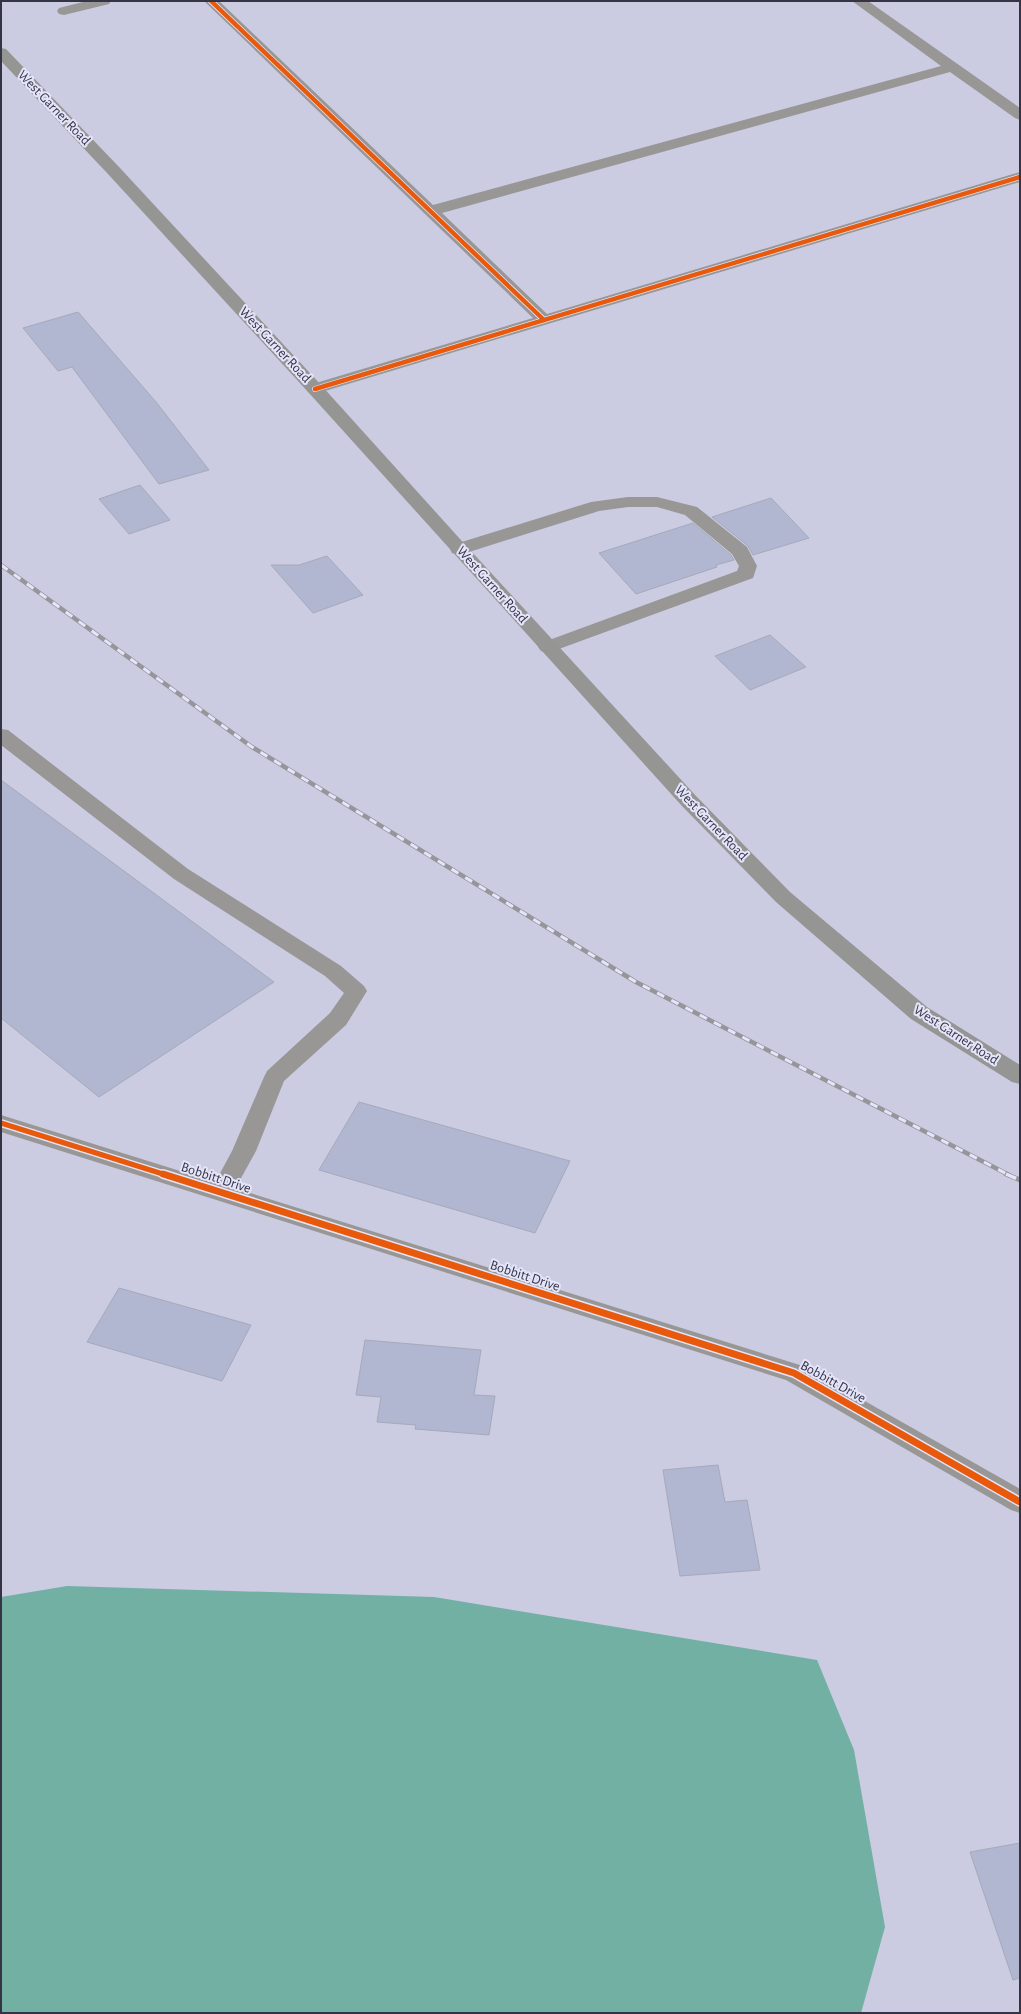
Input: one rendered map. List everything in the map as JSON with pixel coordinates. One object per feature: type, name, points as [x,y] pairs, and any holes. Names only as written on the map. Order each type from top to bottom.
[{"type":"main road","name":"West Garner Road","points":[[1,52],[114,171],[315,389],[689,801],[783,897],[919,1013],[1020,1076]]},
{"type":"street","points":[[64,11],[104,1]]},
{"type":"street","points":[[211,1],[544,320]]},
{"type":"street","points":[[859,1],[905,32],[1020,115]]},
{"type":"street","points":[[431,211],[952,67]]},
{"type":"street","points":[[315,389],[1020,177]]},
{"type":"street","points":[[459,549],[597,506],[628,502],[657,502],[691,511],[740,551],[748,566],[746,574],[548,647]]},
{"type":"street","points":[[1,735],[181,874],[333,971],[356,991],[338,1019],[275,1077],[244,1151],[222,1192]]},
{"type":"street","name":"Bobbitt Drive","points":[[1,1122],[794,1374],[1020,1502]]},
{"type":"green space","points":[[67,1586],[434,1597],[817,1660],[854,1750],[885,1927],[861,2013],[1,2013],[1,1597]]},
{"type":"building","points":[[78,312],[156,402],[209,470],[159,484],[72,367],[58,371],[23,328]]},
{"type":"building","points":[[140,485],[170,520],[129,534],[99,499]]},
{"type":"building","points":[[771,498],[809,538],[753,555],[748,546],[712,517]]},
{"type":"building","points":[[693,523],[731,555],[734,560],[636,594],[599,553]]},
{"type":"building","points":[[327,556],[363,595],[313,613],[271,565],[299,565]]},
{"type":"building","points":[[770,635],[806,667],[750,690],[715,656]]},
{"type":"building","points":[[1,780],[274,982],[99,1097],[1,1018]]},
{"type":"building","points":[[359,1102],[570,1161],[535,1233],[319,1170]]},
{"type":"building","points":[[119,1288],[251,1325],[222,1381],[87,1342]]},
{"type":"building","points":[[365,1340],[481,1350],[474,1395],[495,1396],[489,1435],[415,1429],[416,1425],[377,1422],[381,1397],[356,1395]]},
{"type":"building","points":[[718,1465],[725,1502],[747,1500],[760,1570],[680,1576],[663,1470]]},
{"type":"building","points":[[1020,1843],[1020,1978],[1013,1980],[970,1852]]},
{"type":"railway","points":[[1,565],[252,747],[636,982],[1009,1175]]},
{"type":"railway","points":[[1006,1174],[1020,1180]]},
{"type":"cycle path","points":[[211,1],[544,320]]},
{"type":"cycle path","points":[[315,389],[1020,177]]},
{"type":"cycle path","points":[[1,1123],[794,1373],[1020,1502]]}]
